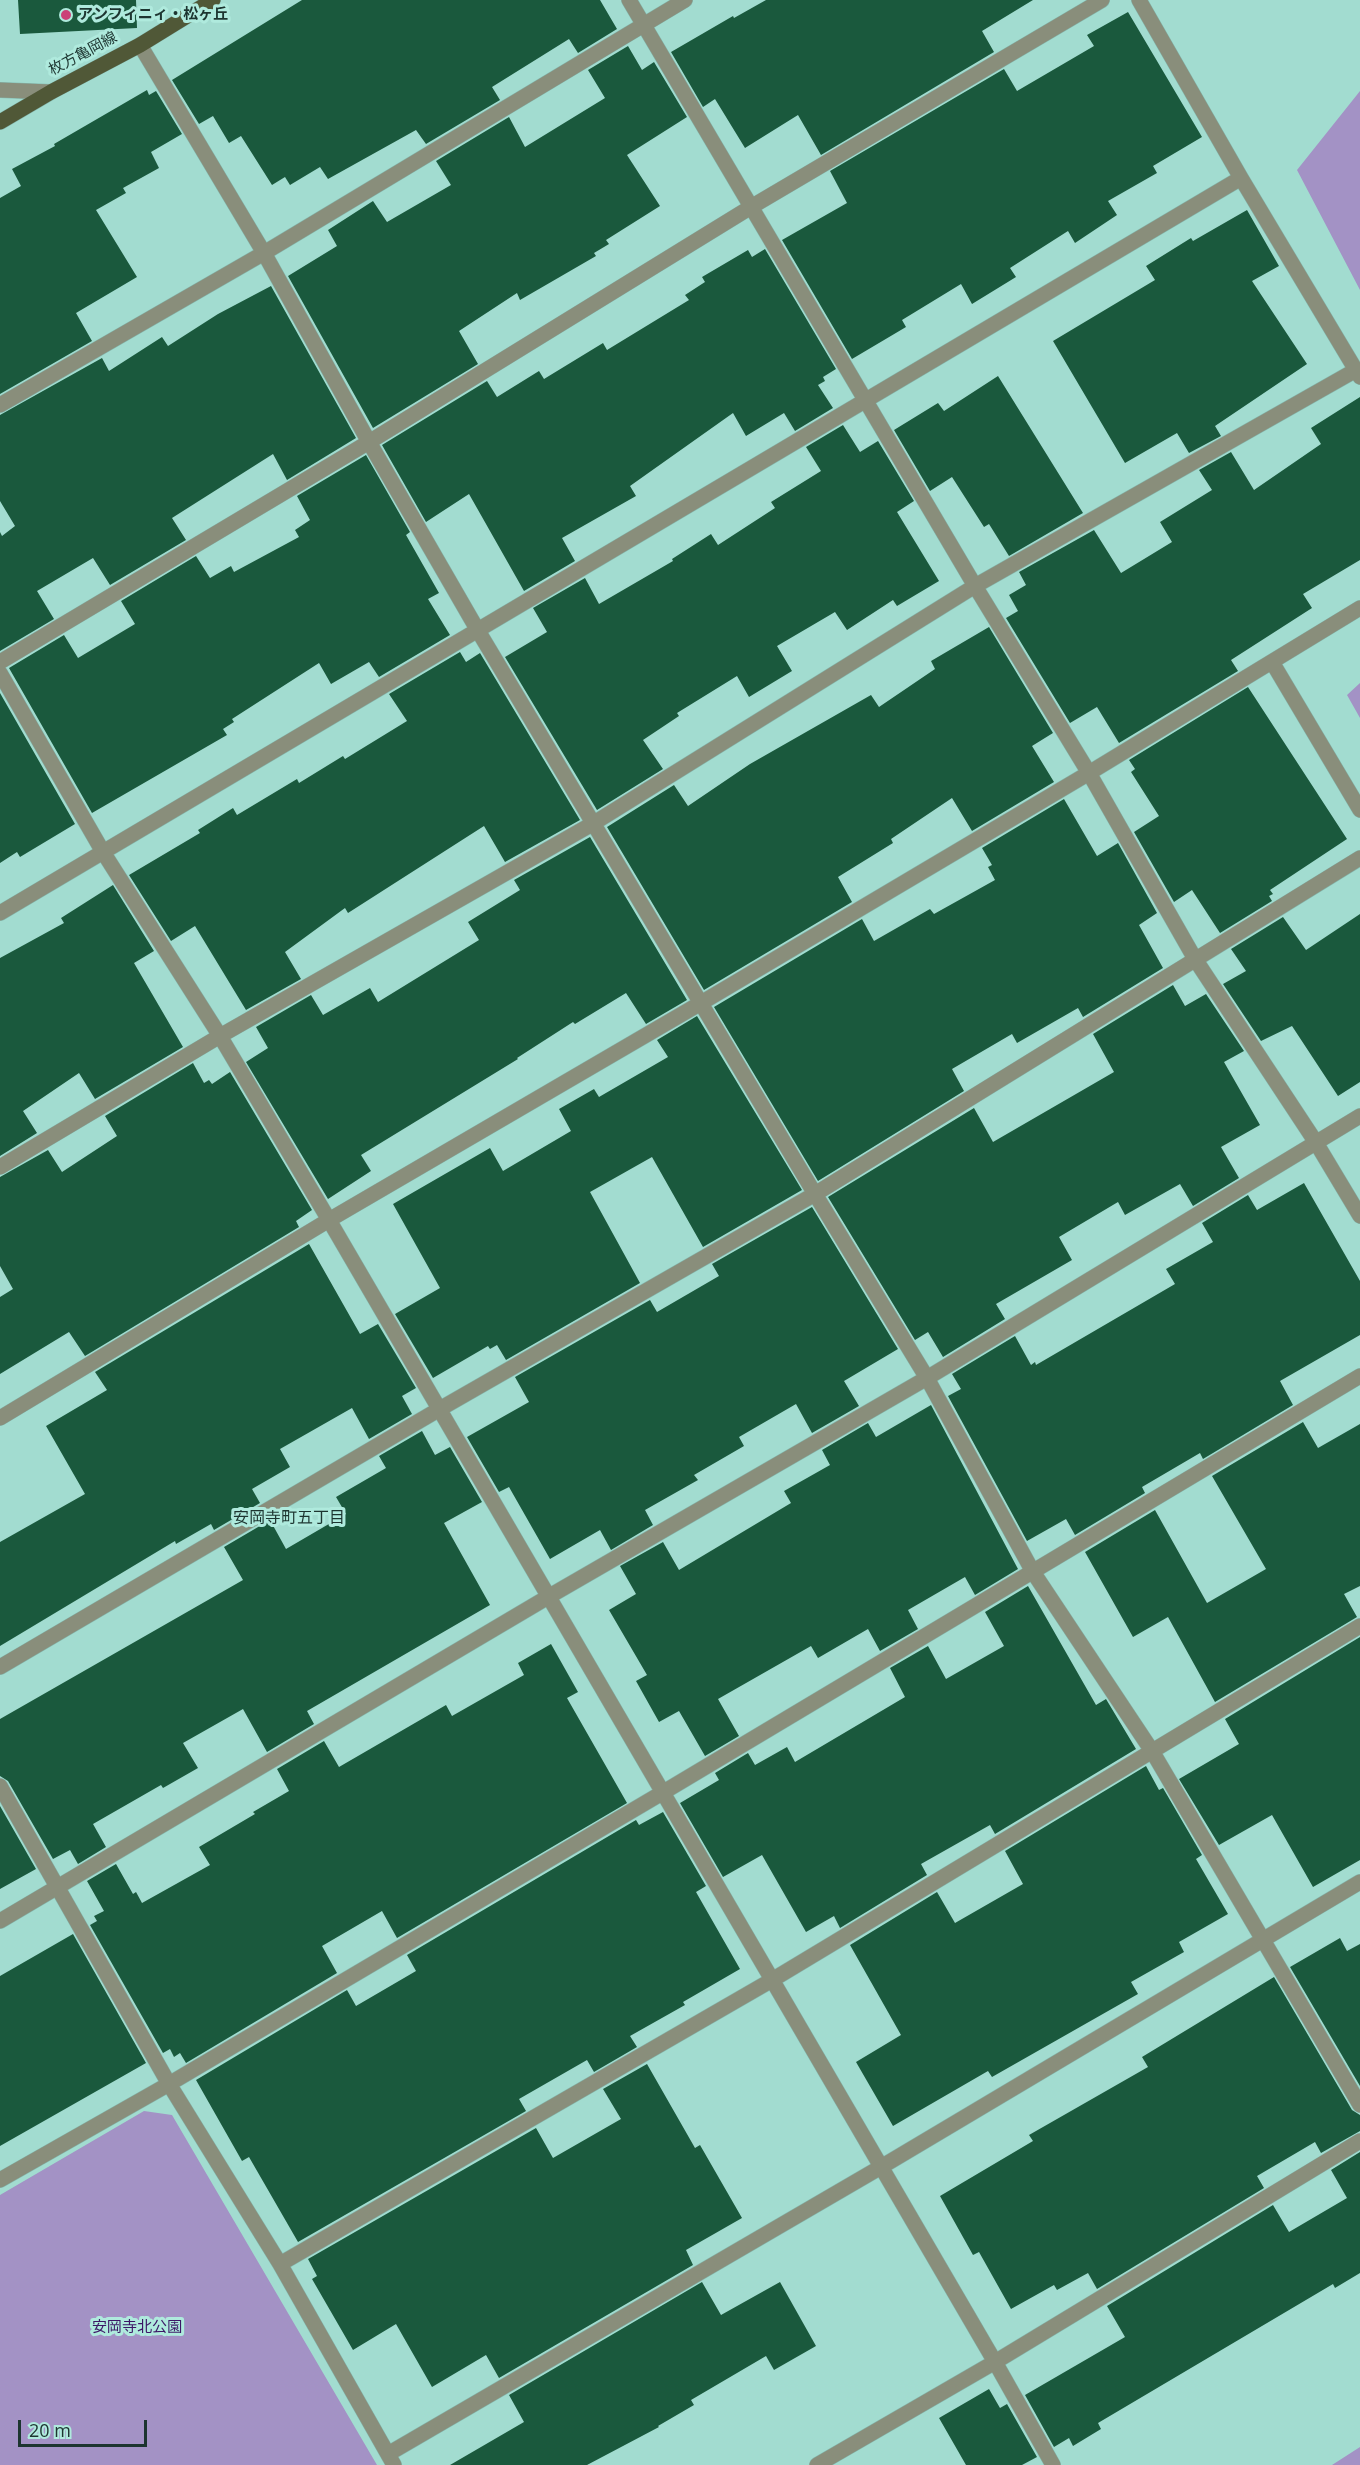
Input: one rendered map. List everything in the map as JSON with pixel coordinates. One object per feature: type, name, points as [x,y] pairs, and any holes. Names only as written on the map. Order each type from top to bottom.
[{"type":"main road","name":"枚方亀岡線","points":[[0,122],[140,45],[213,0]]},
{"type":"street","points":[[629,0],[975,586],[1089,773],[1195,959],[1360,1215]]},
{"type":"street","points":[[0,405],[264,253],[685,0]]},
{"type":"street","points":[[0,662],[369,442],[751,207],[1102,0]]},
{"type":"street","points":[[0,1167],[220,1036],[594,823],[975,586],[1358,374],[1241,178],[1139,0]]},
{"type":"street","points":[[140,45],[264,253],[369,442],[477,628],[927,1378],[1033,1572],[1152,1751],[1360,2105]]},
{"type":"street","points":[[0,90],[51,92]]},
{"type":"street","points":[[0,913],[477,628],[1241,178]]},
{"type":"street","points":[[0,1418],[329,1220],[1089,773],[1360,608]]},
{"type":"street","points":[[1272,662],[1360,810]]},
{"type":"street","points":[[0,673],[103,852],[220,1036],[329,1220],[1053,2465]]},
{"type":"street","points":[[0,1667],[438,1410],[815,1194],[1360,858]]},
{"type":"street","points":[[0,1921],[548,1597],[927,1378],[1360,1116]]},
{"type":"street","points":[[0,2180],[169,2084],[662,1793],[1360,1376]]},
{"type":"street","points":[[280,2264],[772,1980],[1360,1626]]},
{"type":"street","points":[[0,1785],[169,2084],[280,2264],[391,2459],[1360,1882]]},
{"type":"street","points":[[817,2465],[995,2362],[1360,2141]]},
{"type":"green space","points":[[1360,91],[1360,290],[1297,170]]},
{"type":"green space","points":[[1360,683],[1360,718],[1347,695]]},
{"type":"green space","name":"安岡寺北公園","points":[[144,2111],[172,2115],[377,2465],[0,2465],[0,2195]]},
{"type":"green space","points":[[1360,2447],[1360,2465],[1332,2465]]},
{"type":"building","name":"アンフィニィ・松ヶ丘","points":[[18,0],[136,0],[137,28],[20,34]]},
{"type":"building","points":[[302,0],[600,0],[617,29],[578,53],[569,39],[492,87],[500,100],[426,144],[416,130],[328,179],[320,167],[290,185],[285,177],[272,185],[241,136],[229,143],[213,116],[199,124],[172,80]]},
{"type":"building","points":[[766,0],[1033,0],[982,31],[994,52],[821,155],[798,115],[745,148],[715,99],[703,107],[671,52],[733,16],[734,18]]},
{"type":"building","points":[[1128,12],[1202,137],[1153,166],[1157,173],[1108,201],[1117,215],[1075,243],[1068,231],[1010,268],[1016,277],[972,304],[961,284],[902,320],[906,327],[852,359],[782,240],[847,203],[830,171],[1004,69],[1017,91],[1094,46],[1087,35]]},
{"type":"building","points":[[628,46],[642,70],[654,62],[687,117],[627,155],[660,206],[606,240],[609,244],[594,253],[596,256],[520,300],[517,293],[459,331],[478,364],[373,428],[288,276],[337,246],[328,230],[373,201],[387,222],[451,185],[436,161],[509,117],[525,147],[605,98],[588,70]]},
{"type":"building","points":[[147,90],[149,95],[156,91],[182,134],[151,152],[159,168],[123,188],[126,193],[96,210],[137,277],[76,313],[92,341],[0,394],[0,198],[21,186],[12,169],[55,146],[54,144]]},
{"type":"building","points":[[1247,210],[1279,266],[1252,281],[1307,364],[1215,426],[1221,436],[1189,453],[1177,433],[1125,463],[1053,341],[1155,280],[1146,266],[1191,238],[1193,241]]},
{"type":"building","points":[[765,249],[836,369],[823,377],[825,381],[818,385],[833,408],[795,431],[784,413],[746,436],[733,413],[630,486],[636,496],[562,538],[575,561],[524,591],[469,494],[426,522],[382,445],[487,381],[497,397],[539,371],[544,379],[603,343],[607,350],[689,300],[685,295],[705,282],[702,277],[748,250],[752,257]]},
{"type":"building","points":[[271,286],[356,438],[287,480],[273,454],[172,518],[186,540],[110,585],[93,558],[37,591],[54,619],[0,651],[0,532],[2,536],[15,526],[0,501],[0,415],[102,358],[109,371],[162,337],[168,346],[218,314]]},
{"type":"building","points":[[998,376],[1083,513],[1009,556],[989,524],[984,527],[952,477],[930,491],[894,430],[938,403],[944,411]]},
{"type":"building","points":[[1360,397],[1360,560],[1303,594],[1312,608],[1231,660],[1238,671],[1119,743],[1097,707],[1070,723],[1006,618],[1018,611],[1009,595],[1026,585],[1019,572],[1094,530],[1121,573],[1172,542],[1160,522],[1212,490],[1199,470],[1231,452],[1254,490],[1321,444],[1311,428]]},
{"type":"building","points":[[843,425],[860,452],[878,441],[914,501],[897,512],[939,581],[897,606],[893,600],[847,630],[835,612],[777,646],[792,671],[749,697],[737,676],[677,713],[679,716],[643,740],[663,769],[597,810],[505,657],[547,632],[533,608],[585,578],[599,604],[673,561],[672,559],[711,534],[718,545],[775,508],[771,502],[821,471],[806,447]]},
{"type":"building","points":[[366,455],[410,532],[406,535],[439,593],[428,599],[450,635],[379,677],[369,662],[331,684],[319,663],[232,719],[234,722],[223,729],[227,735],[92,813],[9,668],[64,635],[78,658],[135,624],[121,601],[196,556],[210,578],[231,566],[234,572],[299,537],[295,530],[310,520],[297,496]]},
{"type":"building","points":[[989,627],[1053,733],[1032,746],[1054,782],[972,831],[952,798],[891,839],[893,843],[838,877],[852,902],[704,990],[607,827],[674,785],[688,806],[750,764],[871,695],[879,707],[935,669],[931,661]]},
{"type":"building","points":[[460,652],[466,662],[480,653],[580,820],[505,862],[484,826],[348,913],[345,908],[285,952],[301,979],[246,1010],[195,926],[171,941],[129,875],[200,833],[198,830],[233,808],[237,815],[297,779],[299,783],[343,756],[345,759],[407,721],[389,694]]},
{"type":"building","points":[[1248,687],[1347,839],[1270,890],[1273,894],[1269,896],[1272,901],[1220,933],[1192,890],[1174,902],[1134,832],[1159,816],[1131,772],[1135,769],[1129,760]]},
{"type":"building","points":[[0,693],[75,824],[20,857],[17,852],[0,863]]},
{"type":"building","points":[[1064,799],[1097,856],[1118,843],[1157,913],[1139,925],[1163,968],[1083,1017],[1078,1008],[1017,1043],[1012,1034],[952,1069],[964,1091],[818,1181],[714,1007],[862,919],[874,941],[930,909],[934,914],[995,880],[988,867],[992,865],[982,848]]},
{"type":"building","points":[[590,837],[687,1000],[646,1024],[626,993],[575,1024],[573,1022],[518,1059],[361,1155],[371,1171],[328,1199],[246,1062],[268,1048],[256,1027],[311,995],[323,1015],[370,988],[378,1002],[479,940],[468,922],[520,890],[514,880]]},
{"type":"building","points":[[113,885],[154,951],[134,963],[183,1047],[95,1099],[79,1073],[23,1111],[37,1133],[0,1156],[0,958],[64,923],[61,918]]},
{"type":"building","points":[[1360,914],[1360,1082],[1338,1096],[1292,1026],[1261,1041],[1223,984],[1246,971],[1231,949],[1283,917],[1306,950]]},
{"type":"building","points":[[1173,985],[1185,1006],[1206,994],[1244,1051],[1224,1062],[1260,1125],[1221,1147],[1239,1178],[1193,1206],[1180,1184],[1125,1215],[1118,1202],[1059,1237],[1072,1260],[996,1304],[1005,1319],[943,1357],[928,1332],[915,1340],[828,1197],[974,1108],[993,1142],[1114,1072],[1093,1034]]},
{"type":"building","points":[[697,1016],[802,1190],[703,1247],[652,1157],[590,1192],[640,1283],[506,1360],[497,1345],[490,1349],[488,1346],[433,1378],[395,1314],[440,1288],[393,1204],[490,1148],[503,1171],[571,1131],[559,1109],[594,1089],[599,1097],[668,1057],[657,1040]]},
{"type":"building","points":[[193,1063],[204,1083],[209,1080],[212,1084],[230,1072],[312,1210],[296,1221],[299,1227],[85,1356],[69,1332],[0,1374],[0,1297],[13,1289],[0,1266],[0,1177],[48,1150],[62,1172],[117,1136],[105,1116]]},
{"type":"building","points":[[1304,1183],[1360,1281],[1360,1335],[1280,1381],[1293,1405],[1203,1459],[1200,1453],[1142,1487],[1145,1493],[1075,1535],[1066,1519],[1027,1541],[948,1396],[961,1389],[952,1374],[1015,1336],[1031,1365],[1035,1362],[1036,1365],[1175,1284],[1166,1269],[1213,1242],[1202,1223],[1248,1195],[1257,1210]]},
{"type":"building","points":[[812,1207],[898,1349],[844,1381],[859,1406],[812,1433],[796,1404],[739,1437],[744,1446],[694,1475],[698,1480],[645,1510],[653,1525],[611,1550],[600,1530],[550,1559],[509,1487],[499,1492],[467,1437],[529,1402],[515,1377],[650,1300],[657,1312],[719,1276],[712,1264]]},
{"type":"building","points":[[309,1244],[360,1334],[378,1324],[416,1388],[402,1396],[412,1414],[369,1439],[352,1408],[280,1449],[290,1467],[252,1489],[260,1503],[214,1530],[211,1524],[176,1544],[175,1541],[0,1646],[0,1542],[85,1494],[46,1426],[107,1390],[95,1372]]},
{"type":"building","points":[[931,1405],[1018,1569],[975,1595],[965,1577],[908,1610],[918,1629],[880,1651],[868,1629],[818,1658],[811,1646],[718,1699],[739,1736],[705,1756],[679,1711],[659,1722],[636,1681],[647,1675],[609,1610],[636,1594],[620,1566],[663,1542],[679,1570],[791,1503],[784,1491],[830,1465],[822,1450],[868,1423],[876,1437]]},
{"type":"building","points":[[1303,1422],[1318,1448],[1360,1424],[1360,1586],[1344,1594],[1357,1617],[1215,1702],[1168,1617],[1133,1637],[1085,1552],[1155,1510],[1207,1603],[1266,1569],[1212,1476]]},
{"type":"building","points":[[422,1431],[435,1455],[450,1447],[482,1502],[444,1523],[490,1605],[307,1711],[314,1724],[267,1752],[243,1709],[183,1743],[198,1768],[163,1788],[161,1785],[93,1824],[106,1847],[78,1864],[70,1850],[53,1859],[8,1781],[0,1776],[0,1719],[243,1580],[224,1547],[270,1520],[286,1549],[346,1514],[336,1497],[386,1468],[379,1456]]},
{"type":"building","points":[[1028,1586],[1096,1705],[1106,1699],[1136,1749],[995,1834],[990,1825],[921,1864],[927,1875],[840,1928],[834,1916],[806,1932],[762,1855],[723,1877],[680,1803],[719,1780],[715,1773],[748,1753],[755,1765],[787,1747],[795,1762],[905,1697],[890,1668],[928,1646],[946,1679],[1004,1646],[985,1612]]},
{"type":"building","points":[[1360,1637],[1360,1860],[1313,1887],[1272,1815],[1219,1845],[1179,1779],[1239,1744],[1225,1719]]},
{"type":"building","points":[[551,1644],[578,1692],[567,1698],[627,1803],[397,1938],[382,1911],[322,1946],[337,1973],[186,2063],[180,2053],[174,2057],[170,2049],[163,2053],[90,1925],[97,1921],[94,1916],[104,1911],[87,1881],[116,1864],[133,1894],[136,1892],[142,1903],[210,1865],[199,1847],[289,1791],[277,1769],[324,1741],[339,1767],[446,1705],[452,1716],[524,1675],[518,1663]]},
{"type":"building","points":[[1146,1766],[1159,1790],[1163,1788],[1202,1855],[1196,1859],[1228,1914],[1179,1942],[1184,1952],[1131,1982],[1138,1994],[992,2077],[988,2071],[893,2126],[856,2062],[901,2035],[850,1945],[937,1892],[955,1923],[1023,1884],[1005,1851]]},
{"type":"building","points":[[0,1806],[36,1869],[0,1889]]},
{"type":"building","points":[[663,1812],[706,1886],[696,1892],[740,1969],[683,2002],[685,2005],[630,2036],[637,2047],[594,2072],[587,2060],[519,2099],[526,2111],[298,2242],[249,2157],[242,2161],[196,2080],[347,1990],[356,2006],[416,1971],[407,1955],[636,1820],[639,1825]]},
{"type":"building","points":[[73,1934],[146,2063],[0,2146],[0,1976]]},
{"type":"building","points":[[1340,1938],[1347,1951],[1360,1944],[1360,2086],[1290,1967]]},
{"type":"building","points":[[1274,1977],[1352,2110],[1360,2115],[1360,2131],[1321,2153],[1315,2142],[1257,2176],[1264,2188],[1097,2289],[1088,2273],[1057,2290],[1054,2285],[1011,2309],[979,2252],[973,2255],[940,2196],[1033,2141],[1029,2135],[1148,2067],[1142,2057]]},
{"type":"building","points":[[647,2064],[695,2148],[700,2145],[742,2218],[686,2250],[693,2265],[499,2378],[486,2355],[432,2387],[396,2324],[353,2350],[312,2279],[317,2276],[308,2259],[536,2128],[553,2158],[621,2119],[603,2089]]},
{"type":"building","points":[[1360,2152],[1360,2273],[1335,2288],[1333,2284],[1098,2423],[1101,2429],[1073,2446],[1069,2438],[1054,2447],[1025,2395],[1125,2337],[1107,2306],[1273,2205],[1289,2232],[1347,2198],[1331,2170]]},
{"type":"building","points":[[702,2282],[721,2315],[780,2282],[816,2346],[774,2370],[766,2356],[691,2400],[694,2405],[659,2427],[587,2465],[450,2465],[524,2422],[509,2395]]},
{"type":"building","points":[[989,2389],[1000,2408],[1007,2404],[1037,2457],[1022,2465],[966,2465],[939,2418]]},
{"type":"place","name":"アンフィニィ・松ヶ丘","points":[[66,15]]},
{"type":"district","name":"安岡寺町五丁目","points":[[289,1518]]}]
